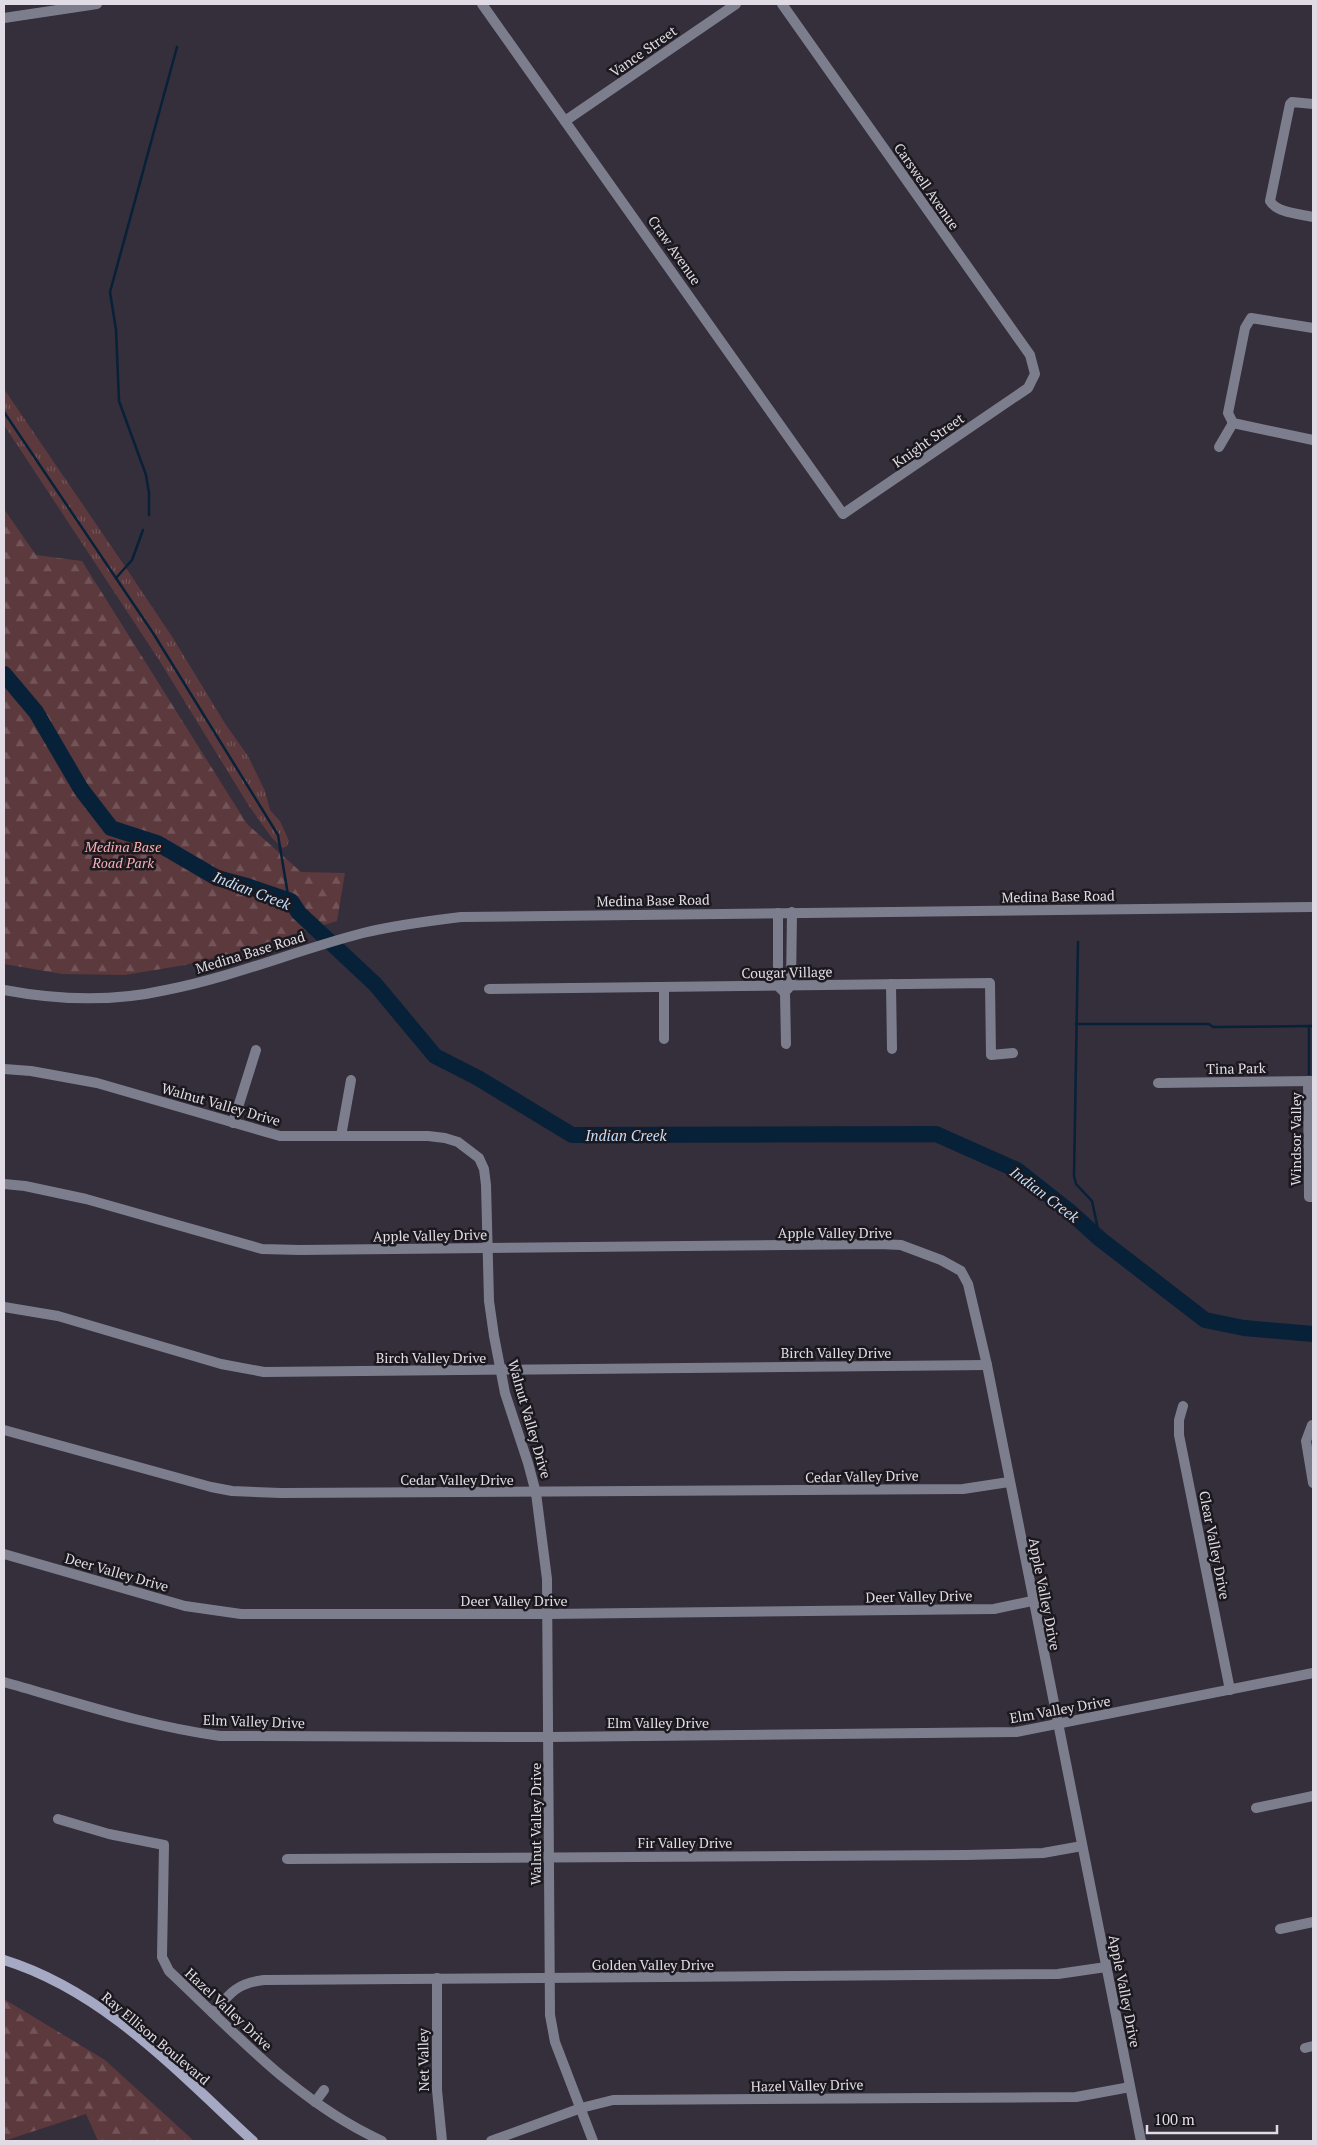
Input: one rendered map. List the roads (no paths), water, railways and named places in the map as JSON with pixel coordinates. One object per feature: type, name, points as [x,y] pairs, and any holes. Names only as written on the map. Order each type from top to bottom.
[{"type":"main road","name":"Ray Ellison Boulevard","points":[[4,1960],[58,1982],[108,2014],[163,2059],[253,2141]]},
{"type":"street","points":[[4,18],[97,4]]},
{"type":"street","name":"Craw Avenue","points":[[482,4],[843,514]]},
{"type":"street","name":"Vance Street","points":[[565,121],[736,4]]},
{"type":"street","name":"Carswell Avenue","points":[[782,4],[1030,355],[1035,374],[1028,388]]},
{"type":"street","points":[[1313,104],[1292,102],[1290,104],[1270,196],[1272,204],[1282,210],[1313,216]]},
{"type":"street","points":[[1233,423],[1228,413],[1245,328],[1251,318],[1313,328]]},
{"type":"street","name":"Knight Street","points":[[843,514],[1028,388]]},
{"type":"street","points":[[1233,423],[1313,440]]},
{"type":"street","points":[[1218,447],[1233,423]]},
{"type":"street","name":"Medina Base Road","points":[[4,990],[65,998],[104,998],[149,993],[219,977],[348,937],[396,925],[461,917],[1313,907]]},
{"type":"street","points":[[784,988],[792,912]]},
{"type":"street","points":[[778,913],[786,1044]]},
{"type":"street","name":"Cougar Village","points":[[489,989],[784,988],[990,983],[991,1056],[1013,1053]]},
{"type":"street","points":[[890,984],[892,1049]]},
{"type":"street","points":[[664,987],[664,1039]]},
{"type":"street","points":[[233,1123],[256,1050]]},
{"type":"street","name":"Walnut Valley Drive","points":[[4,1069],[30,1071],[96,1083],[280,1136],[437,1137],[458,1142],[479,1158],[484,1169],[489,1301],[500,1370],[505,1393],[536,1493],[545,1552],[548,1614],[550,1979],[552,2028],[593,2141]]},
{"type":"street","points":[[341,1136],[350,1080]]},
{"type":"street","name":"Tina Park","points":[[1158,1083],[1311,1081]]},
{"type":"street","name":"Windsor Valley","points":[[1311,1081],[1311,1197]]},
{"type":"street","name":"Apple Valley Drive","points":[[4,1184],[25,1186],[86,1199],[262,1249],[901,1245],[942,1260],[952,1265],[964,1275],[968,1284],[987,1366],[1140,2141]]},
{"type":"street","name":"Birch Valley Drive","points":[[4,1307],[58,1316],[221,1364],[264,1372],[987,1366]]},
{"type":"street","name":"Clear Valley Drive","points":[[1183,1406],[1179,1420],[1179,1434],[1230,1690]]},
{"type":"street","points":[[1312,1425],[1306,1441],[1313,1483]]},
{"type":"street","name":"Cedar Valley Drive","points":[[4,1430],[181,1480],[232,1491],[281,1493],[536,1493],[556,1490],[963,1488],[1009,1482]]},
{"type":"street","name":"Deer Valley Drive","points":[[4,1554],[185,1606],[241,1614],[548,1614],[994,1609],[1032,1601]]},
{"type":"street","name":"Elm Valley Drive","points":[[4,1682],[146,1723],[220,1736],[549,1737],[1024,1732],[1313,1673]]},
{"type":"street","points":[[1256,1808],[1313,1796]]},
{"type":"street","name":"Hazel Valley Drive","points":[[58,1819],[109,1834],[164,1845],[162,1957],[169,1971],[292,2087],[362,2132],[382,2141]]},
{"type":"street","name":"Fir Valley Drive","points":[[287,1858],[1028,1854],[1082,1846]]},
{"type":"street","points":[[1280,1929],[1313,1922]]},
{"type":"street","name":"Golden Valley Drive","points":[[213,2012],[229,1994],[239,1986],[251,1981],[1058,1974],[1106,1967]]},
{"type":"street","name":"Net Valley","points":[[436,1978],[437,2090],[442,2141]]},
{"type":"street","name":"Hazel Valley Drive","points":[[491,2141],[517,2137],[581,2108],[613,2100],[1076,2097],[1130,2087]]},
{"type":"street","points":[[315,2102],[324,2090]]},
{"type":"waterway","points":[[149,515],[149,493],[146,475],[119,401],[116,330],[110,292],[177,47]]},
{"type":"waterway","points":[[4,412],[153,633],[278,835],[288,895],[291,901]]},
{"type":"waterway","points":[[116,578],[132,560],[143,530]]},
{"type":"waterway","name":"Indian Creek","points":[[4,674],[36,712],[81,789],[111,828],[157,843],[217,878],[291,901],[299,913],[375,984],[435,1056],[478,1078],[572,1135],[936,1134],[1017,1170],[1069,1211],[1100,1239],[1205,1320],[1244,1328],[1313,1334]]},
{"type":"waterway","points":[[1078,942],[1074,1176],[1076,1184],[1092,1201],[1100,1239]]},
{"type":"waterway","points":[[1076,1024],[1209,1024],[1213,1027],[1313,1026]]},
{"type":"waterway","points":[[1309,1026],[1309,1074]]},
{"type":"park label","name":"Medina Base Road Park","points":[[123,854]]}]
